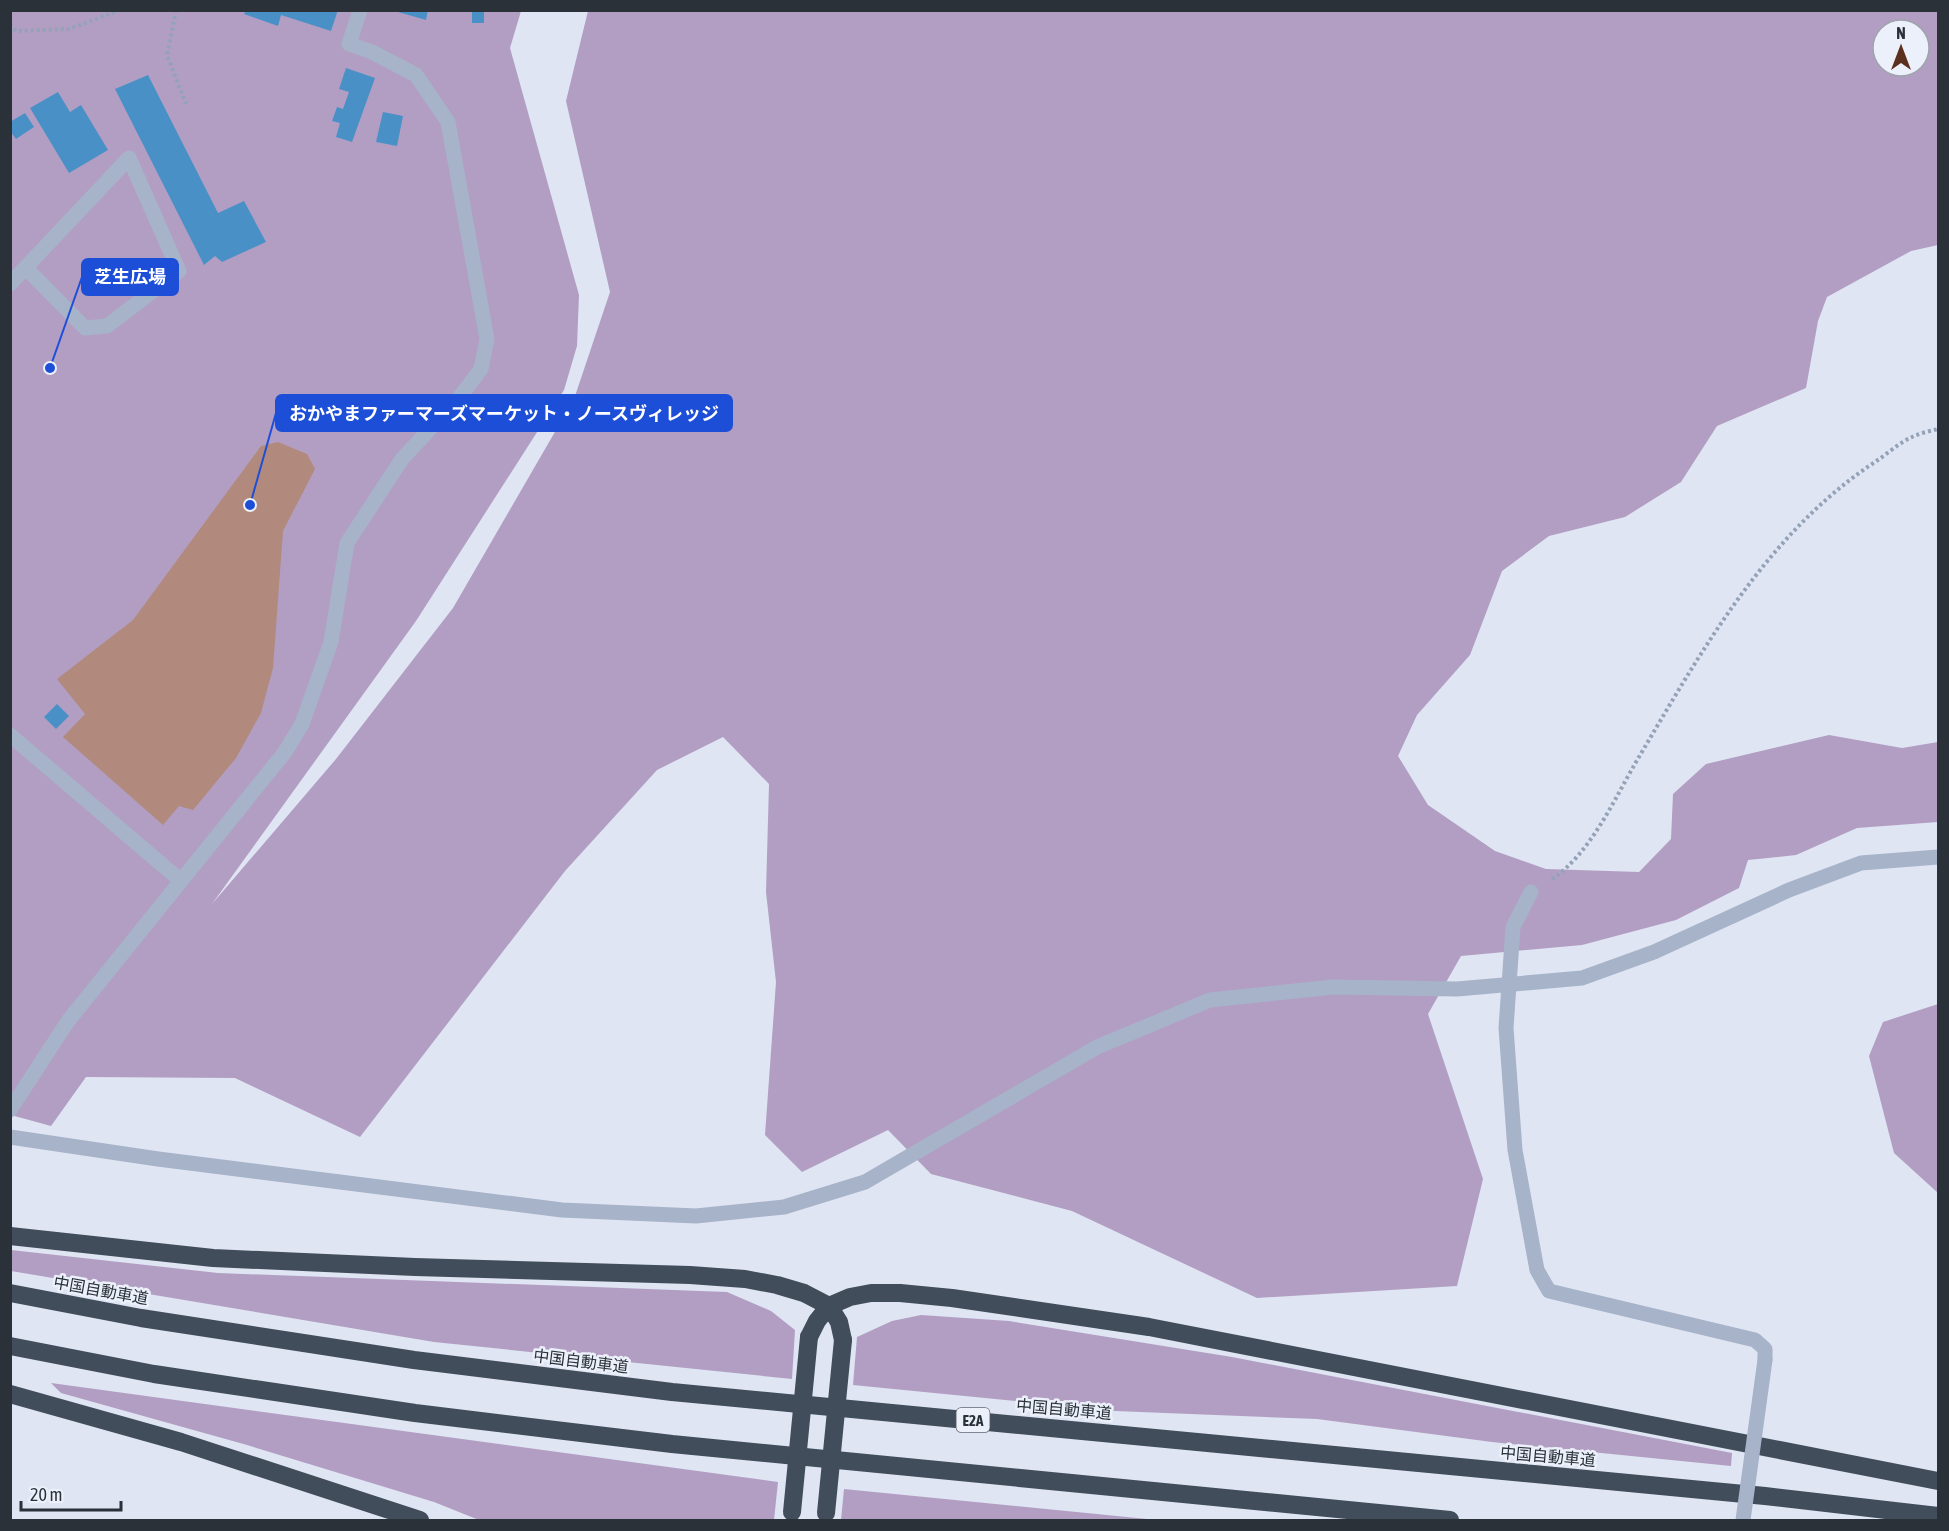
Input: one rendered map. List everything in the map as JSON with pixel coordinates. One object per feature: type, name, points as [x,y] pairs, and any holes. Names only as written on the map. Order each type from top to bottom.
[{"type":"highway","points":[[10,1236],[213,1258],[415,1268],[679,1274],[746,1279],[804,1293],[829,1306],[839,1322],[843,1340],[826,1517]]},
{"type":"highway","name":"中国自動車道","points":[[10,1293],[141,1318],[403,1358],[672,1392],[1754,1495],[1938,1516]]},
{"type":"highway","points":[[792,1516],[809,1337],[817,1321],[829,1306],[850,1297],[872,1293],[900,1293],[1009,1306],[1149,1327],[1938,1481]]},
{"type":"highway","points":[[10,1346],[154,1374],[415,1413],[695,1447],[1450,1521]]},
{"type":"highway","points":[[10,1394],[182,1442],[420,1521]]},
{"type":"street","points":[[10,1110],[68,1021],[285,752],[302,724],[331,642],[347,543],[402,459],[459,398],[481,369],[488,339],[448,122],[416,75],[372,51],[349,44],[360,10]]},
{"type":"street","points":[[10,284],[129,158],[179,272],[107,326],[85,328],[26,268]]},
{"type":"street","points":[[10,735],[180,880]]},
{"type":"street","points":[[10,1137],[158,1159],[562,1210],[696,1216],[784,1208],[865,1182],[1097,1047],[1210,1000],[1334,987],[1457,989],[1582,978],[1654,952],[1790,890],[1861,863],[1938,857]]},
{"type":"street","points":[[1531,892],[1513,927],[1506,1028],[1515,1150],[1538,1270],[1549,1291],[1755,1340],[1765,1349],[1743,1521]]},
{"type":"path","points":[[10,24],[16,31],[69,29],[120,10]]},
{"type":"path","points":[[176,10],[167,55],[186,104]]},
{"type":"path","points":[[1531,892],[1562,872],[1592,838],[1683,684],[1745,587],[1817,507],[1860,472],[1912,437],[1938,429]]},
{"type":"shaded area","points":[[11,11],[521,11],[510,48],[579,295],[577,346],[564,390],[416,621],[212,904],[336,759],[453,608],[574,399],[610,292],[566,101],[588,11],[1938,11],[1938,245],[1911,251],[1827,297],[1818,321],[1806,388],[1717,426],[1681,482],[1625,517],[1549,536],[1502,571],[1470,655],[1417,715],[1398,756],[1428,805],[1495,851],[1546,869],[1639,872],[1671,839],[1673,794],[1706,764],[1829,735],[1902,748],[1938,742],[1938,822],[1857,828],[1796,855],[1748,860],[1739,888],[1676,920],[1582,945],[1461,956],[1428,1014],[1483,1179],[1457,1286],[1257,1298],[1072,1211],[931,1174],[888,1130],[802,1172],[765,1135],[776,982],[766,892],[769,784],[723,737],[657,770],[565,871],[360,1137],[235,1078],[86,1077],[51,1126],[11,1115]]},
{"type":"shaded area","points":[[278,442],[307,454],[315,469],[283,531],[273,668],[261,713],[236,758],[193,810],[179,806],[163,825],[63,737],[85,714],[57,679],[133,620],[261,446]]},
{"type":"shaded area","points":[[1938,1004],[1938,1193],[1894,1153],[1869,1056],[1883,1022]]},
{"type":"shaded area","points":[[11,1250],[218,1273],[727,1292],[771,1311],[795,1330],[792,1379],[434,1342],[11,1271]]},
{"type":"shaded area","points":[[921,1315],[1009,1321],[1232,1357],[1732,1453],[1731,1466],[1492,1442],[1317,1419],[1115,1411],[853,1385],[857,1337],[892,1321]]},
{"type":"shaded area","points":[[51,1383],[778,1482],[774,1520],[479,1520],[434,1502],[247,1445],[61,1393]]},
{"type":"shaded area","points":[[844,1489],[1157,1520],[841,1520]]},
{"type":"building","points":[[246,10],[338,10],[331,31],[281,15],[278,26],[244,14]]},
{"type":"building","points":[[391,10],[428,10],[426,20]]},
{"type":"building","points":[[472,10],[484,10],[484,23],[472,23]]},
{"type":"building","points":[[346,68],[375,78],[352,142],[336,137],[340,123],[332,121],[337,107],[343,109],[349,92],[339,89]]},
{"type":"building","points":[[148,75],[218,213],[244,201],[266,242],[222,262],[215,256],[204,265],[115,89]]},
{"type":"building","points":[[58,92],[70,112],[81,105],[108,150],[69,173],[30,108]]},
{"type":"building","points":[[383,112],[403,116],[397,146],[376,142]]},
{"type":"building","points":[[25,113],[34,127],[16,139],[10,131],[10,122]]},
{"type":"building","points":[[57,704],[69,716],[56,729],[44,717]]},
{"type":"place","name":"芝生広場","points":[[50,368]]},
{"type":"place","name":"おかやまファーマーズマーケット・ノースヴィレッジ","points":[[250,505]]}]
